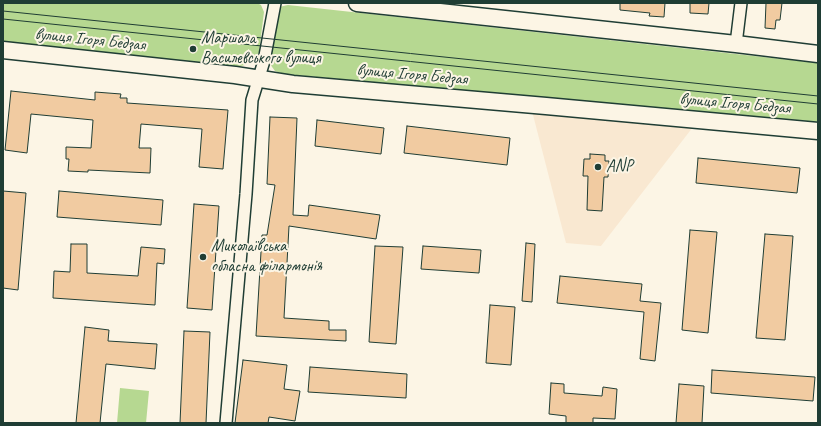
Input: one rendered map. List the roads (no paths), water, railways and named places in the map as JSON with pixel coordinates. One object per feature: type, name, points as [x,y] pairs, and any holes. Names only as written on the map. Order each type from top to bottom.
[{"type":"street","points":[[226,423],[246,194],[252,100],[264,61],[275,3]]},
{"type":"street","points":[[358,3],[818,54]]},
{"type":"street","points":[[736,44],[741,3]]},
{"type":"street","name":"вулиця Ігоря Бедзая","points":[[3,50],[258,78],[293,84],[818,131]]},
{"type":"tram line","points":[[3,11],[818,96]]},
{"type":"tram line","points":[[3,19],[818,104]]},
{"type":"place","name":"Маршала Василевського вулиця","points":[[193,49]]},
{"type":"place","name":"ANP","points":[[598,167]]},
{"type":"place","name":"Миколаївська обласна філармонія","points":[[203,257]]}]
